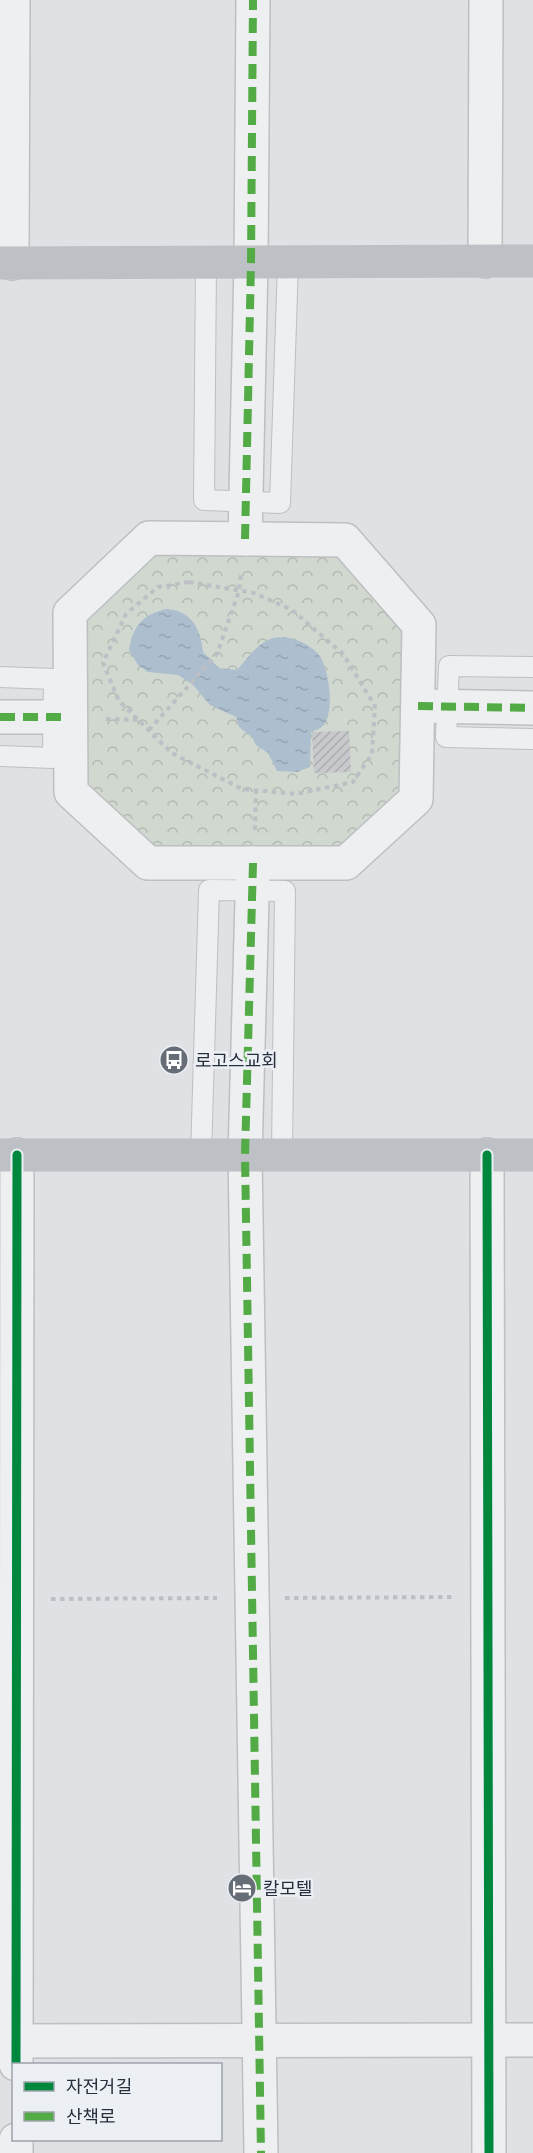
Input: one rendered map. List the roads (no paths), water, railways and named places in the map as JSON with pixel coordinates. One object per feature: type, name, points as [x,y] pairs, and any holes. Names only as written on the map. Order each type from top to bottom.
[{"type":"street","points":[[13,0],[6,263],[533,261]]},
{"type":"street","points":[[245,539],[244,502],[251,263],[253,0]]},
{"type":"street","points":[[485,261],[486,0]]},
{"type":"street","points":[[149,538],[345,540],[419,625],[432,706],[416,800],[346,863],[252,877],[148,863],[71,792],[61,717],[70,613],[149,538]]},
{"type":"street","points":[[432,706],[533,708]]},
{"type":"street","points":[[0,717],[61,717]]},
{"type":"street","points":[[252,877],[245,1155],[261,2040],[261,2153]]},
{"type":"street","points":[[533,1155],[8,1155],[11,2049],[261,2040],[533,2040]]},
{"type":"street","points":[[487,1155],[489,2153]]},
{"type":"lane","points":[[206,263],[204,500],[280,503],[288,263]]},
{"type":"lane","points":[[533,667],[449,666],[432,706],[446,736],[533,739]]},
{"type":"lane","points":[[0,677],[54,679],[61,717],[52,758],[0,756]]},
{"type":"lane","points":[[201,1155],[209,890],[252,877],[285,891],[282,1155]]},
{"type":"water","points":[[166,609],[182,613],[193,622],[200,636],[203,652],[219,668],[237,670],[258,647],[266,641],[280,637],[297,640],[318,654],[327,674],[330,692],[329,709],[324,725],[311,733],[310,767],[297,772],[277,771],[268,753],[256,745],[252,737],[239,727],[236,717],[210,705],[193,685],[178,675],[148,672],[138,665],[129,650],[136,628],[145,618]]},
{"type":"place","name":"로고스교회","points":[[174,1060]]},
{"type":"place","name":"칼모텔","points":[[242,1888]]}]
